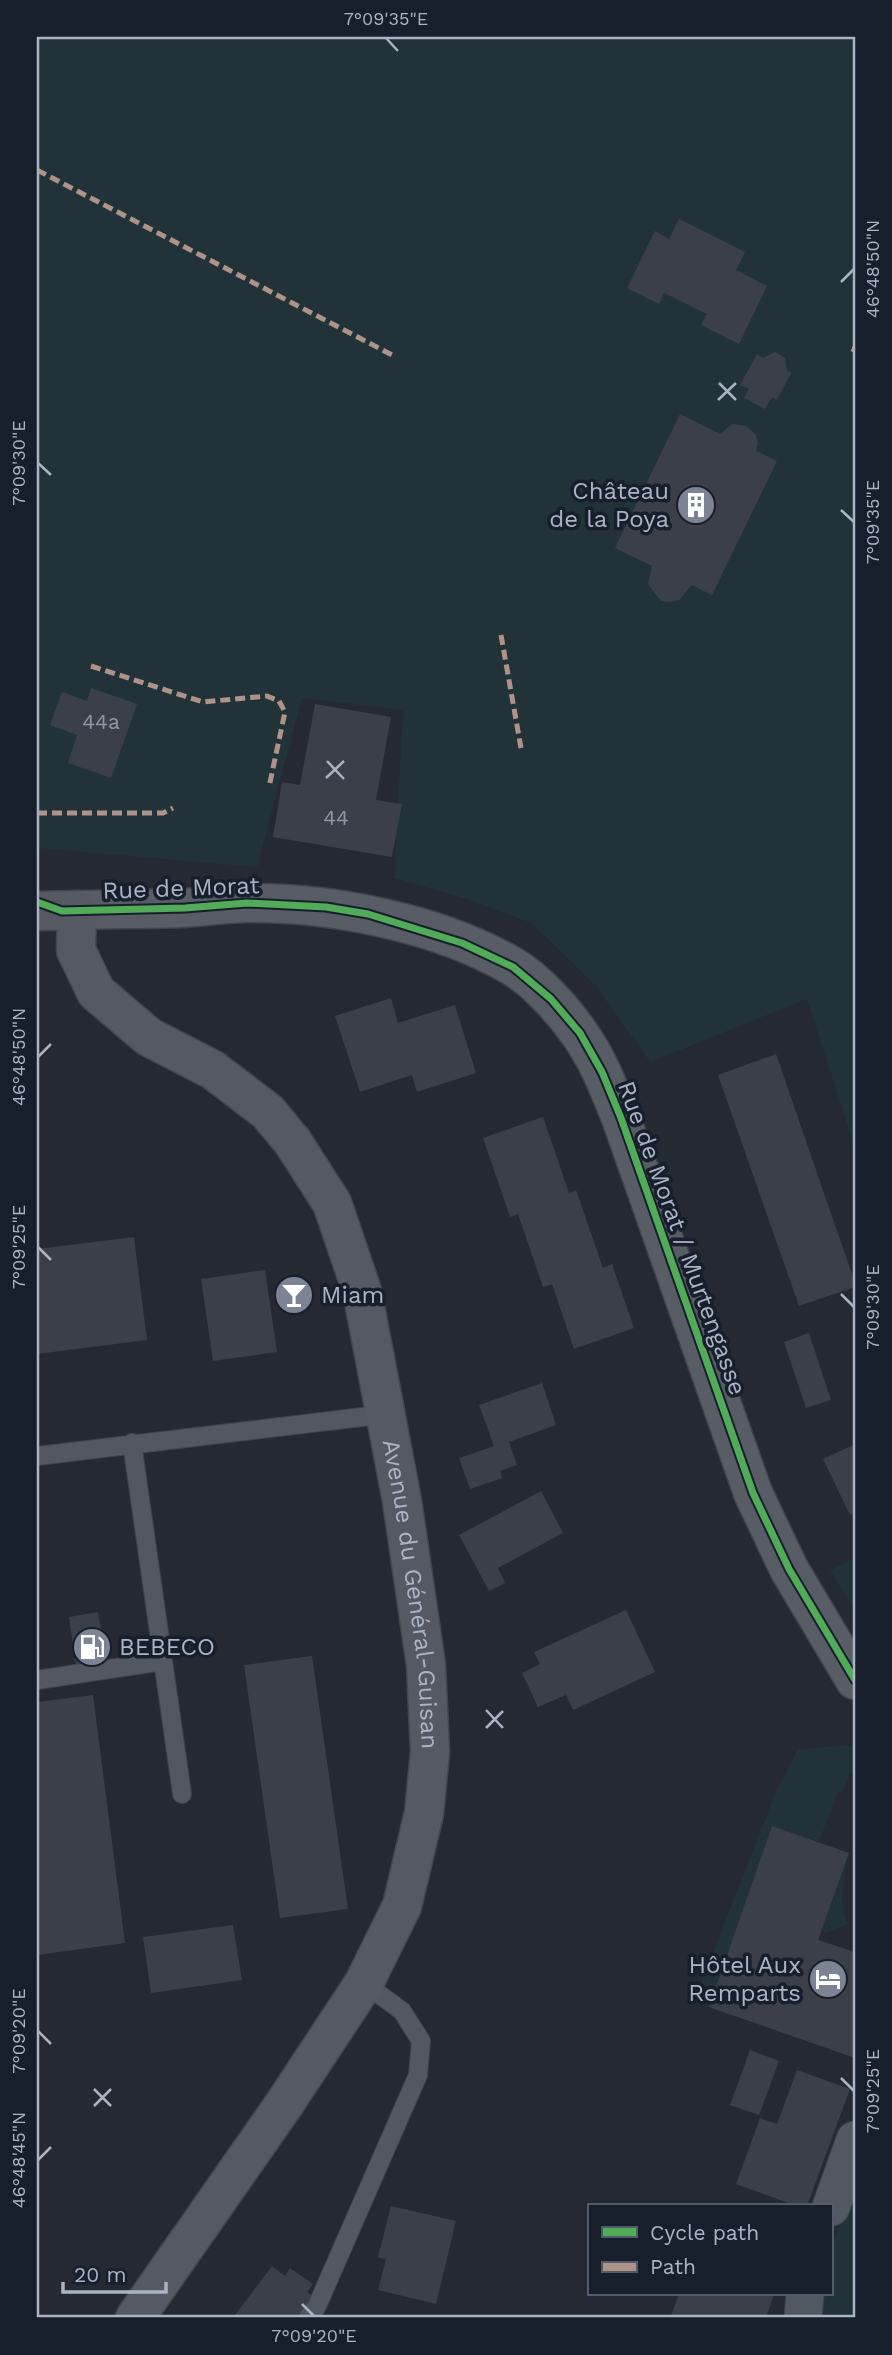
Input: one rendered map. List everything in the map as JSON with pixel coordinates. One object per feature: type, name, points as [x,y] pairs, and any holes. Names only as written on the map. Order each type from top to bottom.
[{"type":"main road","name":"Rue de Morat","points":[[50,911],[185,908],[247,903],[326,907],[368,914]]},
{"type":"main road","name":"Avenue du Général-Guisan","points":[[50,911],[76,950],[96,992],[149,1037],[213,1070],[268,1112],[292,1141],[332,1203],[362,1291],[387,1413],[426,1665],[430,1752],[424,1813],[402,1906],[364,1983],[285,2103],[135,2318]]},
{"type":"main road","name":"Rue de Morat / Murtengasse","points":[[368,914],[441,936],[513,967],[551,999],[580,1033],[621,1118],[753,1493],[789,1569],[855,1680]]},
{"type":"street","points":[[832,2204],[855,2140]]},
{"type":"street","points":[[803,2318],[805,2296]]},
{"type":"lane","points":[[37,1456],[387,1413]]},
{"type":"lane","points":[[132,1443],[182,1794]]},
{"type":"lane","points":[[37,1680],[163,1661]]},
{"type":"lane","points":[[308,2318],[317,2306],[418,2076],[421,2041],[402,2011],[364,1983]]},
{"type":"shaded area","points":[[37,37],[855,37],[855,1148],[807,999],[650,1062],[595,985],[531,923],[470,900],[394,878],[403,710],[302,698],[257,867],[37,848]]},
{"type":"shaded area","points":[[855,1558],[855,1609],[830,1570]]},
{"type":"shaded area","points":[[855,1745],[855,1775],[850,1773],[842,1793],[838,1792],[819,1842],[772,1827],[709,2007],[694,2001],[776,1792],[798,1749]]},
{"type":"shaded area","points":[[849,1853],[842,1897],[848,1924],[826,1933],[822,1929]]},
{"type":"shaded area","points":[[855,2181],[855,2318],[818,2318],[816,2296],[832,2296],[832,2246]]},
{"type":"building","points":[[679,219],[745,252],[736,270],[767,286],[739,344],[701,325],[707,314],[664,293],[659,304],[627,288],[655,231],[669,239]]},
{"type":"building","points":[[775,352],[785,358],[787,371],[791,373],[777,400],[772,397],[765,409],[744,398],[749,389],[740,385],[757,354],[763,358]]},
{"type":"building","name":"Château de la Poya","points":[[680,414],[720,434],[732,424],[746,426],[756,435],[756,451],[777,461],[712,595],[692,585],[679,600],[670,602],[661,601],[648,584],[652,566],[615,548]]},
{"type":"building","points":[[91,688],[137,704],[111,778],[68,763],[77,735],[50,725],[62,692],[87,701]]},
{"type":"building","points":[[315,704],[391,717],[376,800],[402,804],[392,857],[273,837],[282,782],[300,785]]},
{"type":"building","points":[[391,998],[398,1023],[455,1005],[476,1073],[417,1092],[412,1075],[360,1092],[335,1016]]},
{"type":"building","points":[[776,1054],[855,1283],[855,1287],[799,1306],[718,1075]]},
{"type":"building","points":[[543,1117],[569,1193],[576,1190],[603,1268],[612,1264],[634,1328],[574,1349],[552,1284],[543,1287],[518,1214],[510,1217],[483,1138]]},
{"type":"building","points":[[134,1237],[147,1340],[37,1354],[37,1249]]},
{"type":"building","points":[[265,1270],[277,1352],[213,1361],[201,1279]]},
{"type":"building","points":[[809,1333],[831,1400],[806,1408],[784,1342]]},
{"type":"building","points":[[542,1383],[556,1425],[509,1442],[517,1465],[500,1471],[502,1478],[470,1489],[459,1458],[494,1446],[479,1405]]},
{"type":"building","points":[[855,1444],[855,1513],[850,1515],[823,1459]]},
{"type":"building","points":[[541,1491],[563,1533],[498,1568],[505,1583],[489,1591],[459,1535]]},
{"type":"building","points":[[626,1610],[655,1672],[573,1710],[566,1695],[538,1707],[522,1673],[540,1664],[534,1652]]},
{"type":"building","points":[[98,1612],[106,1660],[76,1665],[69,1617]]},
{"type":"building","points":[[312,1656],[348,1909],[280,1918],[244,1665]]},
{"type":"building","points":[[93,1695],[125,1943],[37,1955],[37,1702]]},
{"type":"building","points":[[772,1826],[849,1853],[818,1940],[855,1952],[855,2058],[709,2007]]},
{"type":"building","points":[[233,1925],[242,1980],[151,1993],[143,1937]]},
{"type":"building","points":[[750,2050],[779,2061],[759,2115],[730,2105]]},
{"type":"building","points":[[797,2070],[850,2089],[808,2204],[791,2204],[736,2184],[760,2118],[777,2124]]},
{"type":"building","points":[[391,2206],[456,2221],[436,2304],[378,2290],[386,2259],[378,2257]]},
{"type":"building","points":[[272,2266],[285,2276],[290,2268],[313,2284],[307,2292],[316,2299],[301,2318],[240,2318],[235,2315]]},
{"type":"building","points":[[678,2296],[773,2296],[766,2318],[670,2318]]},
{"type":"marked path","points":[[37,170],[396,357]]},
{"type":"marked path","points":[[853,352],[855,347]]},
{"type":"marked path","points":[[501,635],[521,748]]},
{"type":"marked path","points":[[91,666],[203,702],[267,696],[279,701],[285,712],[269,787]]},
{"type":"marked path","points":[[37,813],[163,813],[173,808]]},
{"type":"cycle path","points":[[37,902],[62,911],[185,908],[247,903],[326,907],[368,914],[462,943],[513,967],[551,999],[580,1033],[602,1072],[621,1118],[753,1493],[789,1569],[855,1680]]},
{"type":"place","name":"Château de la Poya","points":[[696,505]]},
{"type":"place","name":"Miam","points":[[294,1295]]},
{"type":"place","name":"BEBECO","points":[[92,1647]]},
{"type":"place","name":"Hôtel Aux Remparts","points":[[828,1979]]}]
